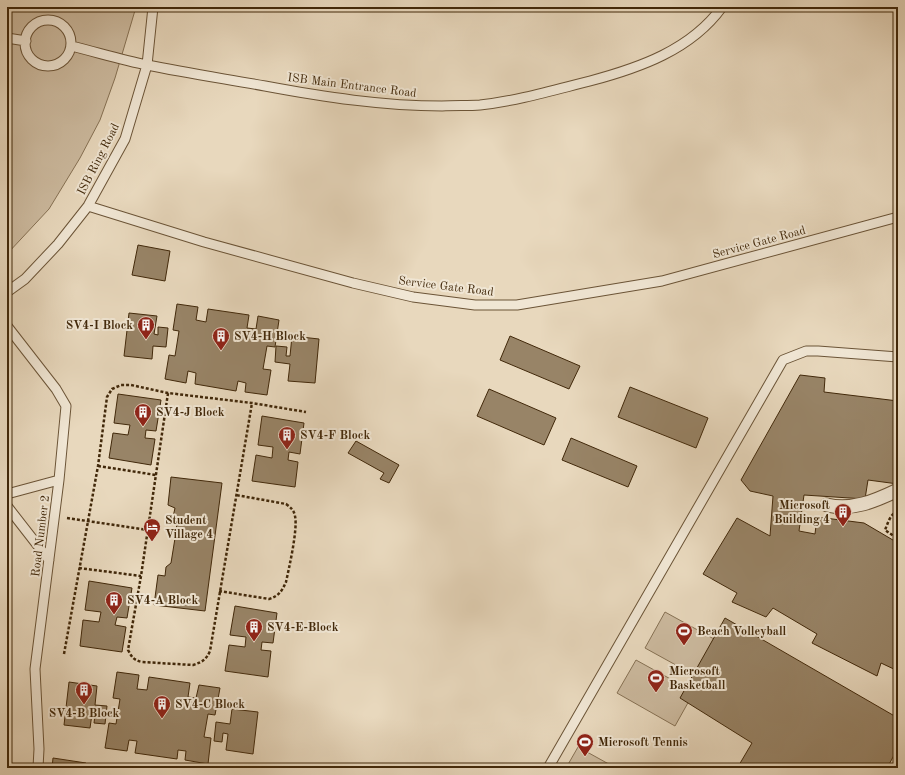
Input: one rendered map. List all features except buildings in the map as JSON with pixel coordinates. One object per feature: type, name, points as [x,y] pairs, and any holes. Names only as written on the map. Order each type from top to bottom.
[{"type":"street","points":[[827,505],[845,508],[869,503],[898,490]]},
{"type":"lane","name":"ISB Ring Road","points":[[7,292],[25,278],[58,244],[88,206],[125,139],[147,65],[153,7]]},
{"type":"lane","name":"ISB Main Entrance Road","points":[[71,46],[147,65],[304,93],[360,101],[417,106],[479,105],[519,99],[608,76],[651,62],[680,46],[714,18],[722,7]]},
{"type":"lane","points":[[42,20],[55,20],[65,26],[71,37],[71,49],[65,60],[55,66],[42,66],[32,60],[26,49],[26,41],[26,37],[32,26],[42,20]]},
{"type":"lane","points":[[7,38],[26,41]]},
{"type":"lane","name":"Service Gate Road","points":[[88,206],[204,242],[361,285],[413,297],[475,304],[518,305],[662,280],[898,217]]},
{"type":"lane","name":"Road Number 2","points":[[7,326],[56,389],[66,406],[55,517],[35,669],[39,749],[38,768]]},
{"type":"lane","points":[[548,768],[783,360],[806,351],[818,350],[898,357]]},
{"type":"lane","points":[[7,494],[59,480]]},
{"type":"lane","points":[[7,506],[49,560]]},
{"type":"path","points":[[64,654],[98,466],[107,397],[112,389],[121,385],[131,385],[168,393],[252,403],[306,412]]},
{"type":"path","points":[[168,393],[141,576],[128,650],[132,658],[142,662],[193,665],[202,663],[207,658],[210,651],[252,403]]},
{"type":"path","points":[[98,466],[156,476]]},
{"type":"path","points":[[219,591],[269,599],[277,597],[283,590],[286,582],[296,526],[296,517],[293,509],[286,504],[236,496]]},
{"type":"path","points":[[898,511],[895,512],[889,519],[885,530],[898,539]]},
{"type":"path","points":[[55,517],[148,530]]},
{"type":"path","points":[[79,568],[141,576]]},
{"type":"shaded area","points":[[7,7],[136,7],[115,78],[100,120],[80,158],[49,209],[7,254]]},
{"type":"shaded area","name":"Beach Volleyball","points":[[665,612],[723,644],[703,680],[645,648]]},
{"type":"shaded area","name":"Microsoft Basketball","points":[[636,660],[694,692],[675,726],[617,693]]},
{"type":"shaded area","name":"Microsoft Tennis","points":[[578,747],[616,768],[566,768]]},
{"type":"place","name":"SV4-I Block","points":[[146,340]]},
{"type":"place","name":"SV4-H Block","points":[[221,351]]},
{"type":"place","name":"SV4-J Block","points":[[143,427]]},
{"type":"place","name":"SV4-F Block","points":[[287,450]]},
{"type":"place","name":"Microsoft Building 4","points":[[843,527]]},
{"type":"place","name":"Student Village 4","points":[[152,542]]},
{"type":"place","name":"SV4-A Block","points":[[114,615]]},
{"type":"place","name":"SV4-E-Block","points":[[254,642]]},
{"type":"place","name":"Beach Volleyball","points":[[684,646]]},
{"type":"place","name":"Microsoft Basketball","points":[[656,693]]},
{"type":"place","name":"SV4-B Block","points":[[84,705]]},
{"type":"place","name":"SV4-C Block","points":[[162,719]]},
{"type":"place","name":"Microsoft Tennis","points":[[585,757]]}]
